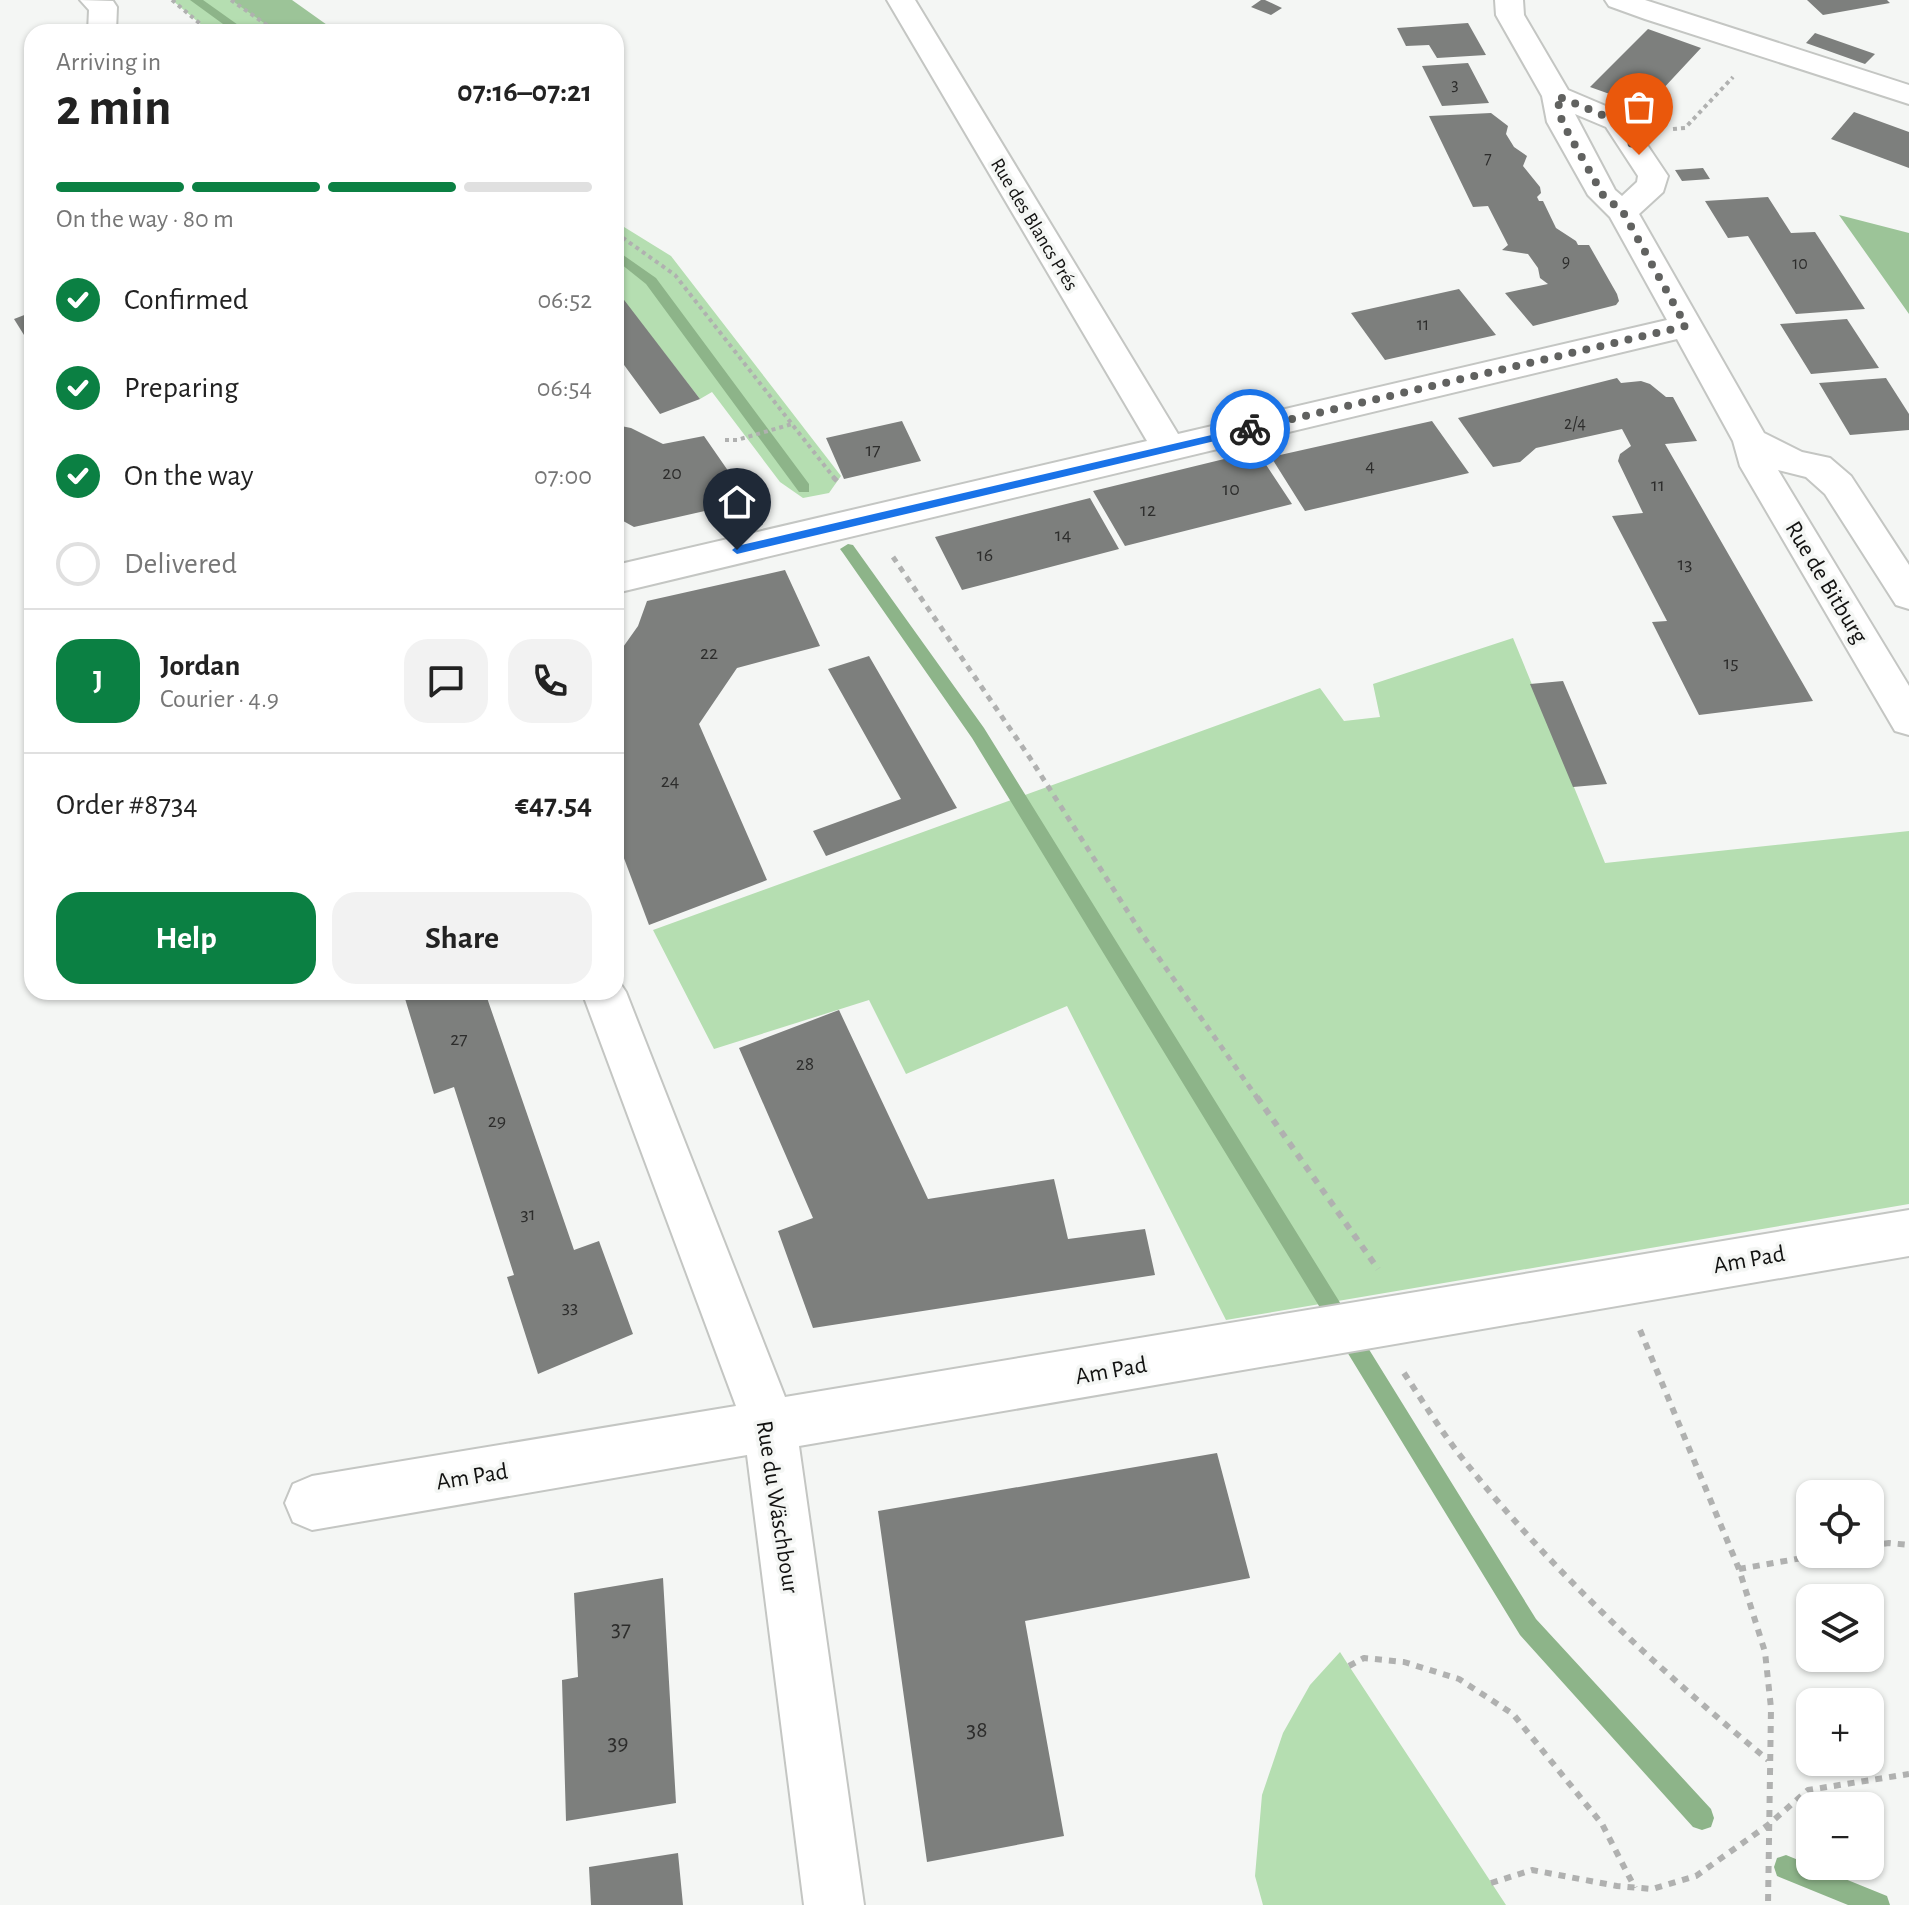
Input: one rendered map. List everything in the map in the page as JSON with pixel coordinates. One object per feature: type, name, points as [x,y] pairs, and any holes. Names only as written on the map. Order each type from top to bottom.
[{"type":"street","points":[[94,0],[103,7],[102,24]]},
{"type":"street","name":"Rue des Blancs Prés","points":[[901,0],[1169,448]]},
{"type":"street","name":"Rue de Bitburg","points":[[1509,0],[1510,15],[1557,96],[1562,122],[1603,195],[1623,212],[1751,441],[1758,466],[1909,720]]},
{"type":"street","points":[[1619,0],[1696,28],[1909,95]]},
{"type":"street","points":[[1557,96],[1617,121],[1653,176],[1652,185],[1623,212]]},
{"type":"street","points":[[624,577],[1686,326]]},
{"type":"street","points":[[1751,441],[1794,463],[1817,467],[1838,485],[1909,595]]},
{"type":"street","name":"Rue du Wäschbour","points":[[607,1000],[770,1427],[834,1905]]},
{"type":"street","name":"Am Pad","points":[[312,1503],[1909,1233]]},
{"type":"path","points":[[172,0],[200,24]]},
{"type":"path","points":[[231,0],[266,24]]},
{"type":"path","points":[[1685,128],[1721,91]]},
{"type":"path","points":[[624,239],[675,275],[867,519],[1030,758],[1142,934],[1362,1249],[1415,1316]]},
{"type":"path","points":[[725,440],[737,440],[792,424]]},
{"type":"path","points":[[1620,1281],[1739,1569],[1765,1652],[1771,1708],[1768,1905]]},
{"type":"path","points":[[1402,1370],[1464,1461],[1572,1582],[1709,1712],[1769,1761]]},
{"type":"path","points":[[1884,1544],[1909,1545]]},
{"type":"path","points":[[1739,1569],[1796,1559]]},
{"type":"path","points":[[1349,1666],[1364,1658],[1404,1662],[1459,1679],[1513,1714],[1602,1824],[1635,1888]]},
{"type":"path","points":[[1491,1883],[1532,1870],[1652,1889],[1696,1876],[1768,1825],[1808,1790],[1909,1774]]},
{"type":"green space","points":[[172,0],[231,0],[259,18],[292,24],[200,24]]},
{"type":"green space","points":[[231,0],[292,0],[326,24],[266,24]]},
{"type":"green space","points":[[1839,215],[1909,233],[1909,314]]},
{"type":"green space","points":[[624,227],[671,256],[841,476],[829,493],[803,498],[780,482],[712,392],[700,399],[624,301]]},
{"type":"green space","points":[[1513,638],[1605,863],[1909,831],[1909,1204],[1226,1320],[1067,1006],[906,1074],[869,1000],[714,1049],[653,930],[1320,688],[1344,721],[1380,717],[1373,684]]},
{"type":"green space","points":[[1340,1652],[1506,1905],[1263,1905],[1255,1876],[1262,1795],[1283,1733],[1310,1685]]},
{"type":"building","points":[[1261,0],[1282,8],[1271,15],[1251,7]]},
{"type":"building","points":[[1807,0],[1887,0],[1890,3],[1823,15]]},
{"type":"building","points":[[1468,23],[1486,55],[1437,58],[1429,45],[1406,46],[1397,28]]},
{"type":"building","points":[[1648,29],[1701,48],[1646,107],[1590,87]]},
{"type":"building","points":[[1815,33],[1875,54],[1865,64],[1806,43]]},
{"type":"building","points":[[1468,63],[1489,103],[1442,106],[1422,66]]},
{"type":"building","points":[[1854,112],[1909,132],[1909,168],[1831,139]]},
{"type":"building","points":[[1491,113],[1508,126],[1506,134],[1514,147],[1527,156],[1523,166],[1540,187],[1541,193],[1537,197],[1543,201],[1556,228],[1578,245],[1589,245],[1617,294],[1619,301],[1616,305],[1533,326],[1505,293],[1548,284],[1540,278],[1538,268],[1528,254],[1502,250],[1508,245],[1488,206],[1473,207],[1429,116]]},
{"type":"building","points":[[1703,168],[1710,179],[1682,181],[1675,170]]},
{"type":"building","points":[[1768,197],[1791,233],[1815,232],[1865,309],[1796,314],[1748,236],[1728,238],[1705,201]]},
{"type":"building","points":[[1459,289],[1496,335],[1385,360],[1351,313]]},
{"type":"building","points":[[624,300],[700,399],[660,414],[624,365]]},
{"type":"building","points":[[24,315],[24,335],[14,319]]},
{"type":"building","points":[[1847,319],[1879,368],[1811,374],[1780,324]]},
{"type":"building","points":[[1617,378],[1621,383],[1641,381],[1650,384],[1666,397],[1673,397],[1697,441],[1665,444],[1813,701],[1699,715],[1652,622],[1667,621],[1612,516],[1643,513],[1618,461],[1620,454],[1631,446],[1622,429],[1536,448],[1520,462],[1493,467],[1458,418]]},
{"type":"building","points":[[1886,378],[1909,414],[1909,430],[1850,435],[1819,383]]},
{"type":"building","points":[[902,421],[921,461],[844,479],[826,438]]},
{"type":"building","points":[[1432,421],[1469,473],[1305,511],[1271,457]]},
{"type":"building","points":[[624,427],[663,444],[704,436],[749,501],[634,527],[624,521]]},
{"type":"building","points":[[1257,451],[1292,504],[1125,546],[1093,491]]},
{"type":"building","points":[[1090,498],[1119,549],[962,590],[935,537]]},
{"type":"building","points":[[785,570],[820,646],[737,668],[699,724],[767,880],[649,925],[624,858],[624,646],[638,626],[647,601]]},
{"type":"building","points":[[869,656],[957,808],[826,856],[813,831],[901,799],[828,669]]},
{"type":"building","points":[[1563,681],[1607,784],[1573,787],[1530,684]]},
{"type":"building","points":[[405,1000],[488,1000],[574,1250],[599,1241],[633,1334],[538,1374],[507,1277],[514,1275],[454,1087],[434,1094]]},
{"type":"building","points":[[839,1010],[928,1199],[1054,1179],[1068,1239],[1145,1229],[1155,1275],[813,1328],[778,1231],[813,1218],[739,1048]]},
{"type":"building","points":[[1217,1453],[1250,1578],[1025,1621],[1064,1836],[927,1862],[878,1511]]},
{"type":"building","points":[[663,1578],[676,1803],[566,1821],[562,1680],[578,1677],[574,1593]]},
{"type":"building","points":[[678,1853],[683,1905],[591,1905],[589,1867]]},
{"type":"waterway","points":[[196,0],[230,24]]},
{"type":"waterway","points":[[624,260],[651,281],[804,488]]},
{"type":"waterway","points":[[848,549],[978,733],[1528,1627],[1702,1818]]},
{"type":"waterway","points":[[1786,1867],[1878,1905]]},
{"type":"way so far","points":[[1250,429],[1686,326],[1623,212],[1603,195],[1562,122],[1557,96],[1597,110],[1617,121],[1639,155]]},
{"type":"route","points":[[737,550],[1250,429]]}]
